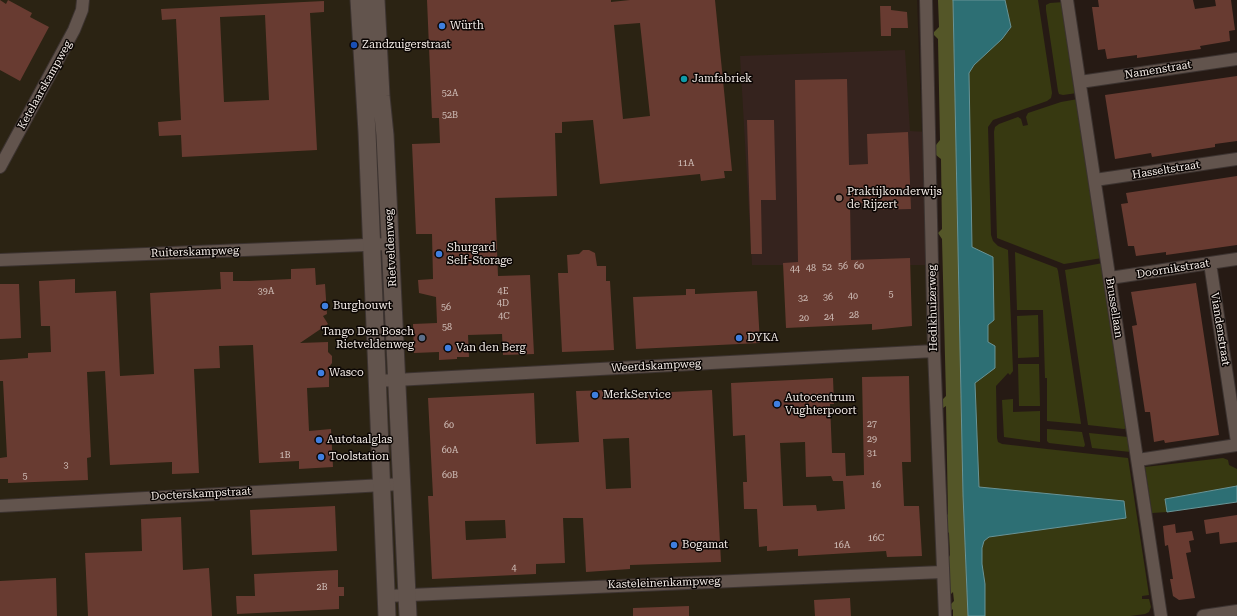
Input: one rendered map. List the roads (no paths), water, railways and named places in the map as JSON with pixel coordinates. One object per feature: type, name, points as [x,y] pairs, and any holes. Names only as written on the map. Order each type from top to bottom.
[{"type":"main road","name":"Rietveldenweg","points":[[359,0],[367,132],[388,616]]},
{"type":"main road","name":"Rietveldenweg","points":[[376,0],[390,244],[408,616]]},
{"type":"street","name":"Ketelaarskampweg","points":[[0,167],[74,30],[82,10],[83,0]]},
{"type":"street","name":"Hedikhuizerweg","points":[[926,0],[934,351],[945,616]]},
{"type":"street","name":"Brussellaan","points":[[1067,0],[1161,616]]},
{"type":"street","name":"Namenstraat","points":[[1080,82],[1237,58]]},
{"type":"street","name":"Hasseltstraat","points":[[1095,180],[1237,159]]},
{"type":"street","name":"Ruiterskampweg","points":[[0,260],[371,246],[390,244]]},
{"type":"street","name":"Doornikstraat","points":[[1110,278],[1237,259]]},
{"type":"street","name":"Viandenstraat","points":[[1210,263],[1237,442]]},
{"type":"street","name":"Weerdskampweg","points":[[377,381],[934,351]]},
{"type":"street","points":[[1225,362],[1237,360]]},
{"type":"street","points":[[1138,460],[1237,445]]},
{"type":"street","name":"Docterskampstraat","points":[[0,506],[402,484]]},
{"type":"street","name":"Kasteleinenkampweg","points":[[386,596],[942,572]]},
{"type":"street","points":[[1203,616],[1237,611]]},
{"type":"water","points":[[953,0],[1005,0],[1011,27],[1002,39],[974,65],[969,73],[972,247],[993,257],[994,320],[988,325],[988,342],[995,346],[995,368],[975,383],[979,487],[1124,501],[1126,518],[989,537],[984,541],[982,548],[982,564],[985,584],[985,616],[968,616],[963,495]]},
{"type":"water","points":[[1237,486],[1237,502],[1167,512],[1165,499]]},
{"type":"place","name":"Würth","points":[[442,26]]},
{"type":"place","name":"Zandzuigerstraat","points":[[354,45]]},
{"type":"place","name":"Jamfabriek","points":[[684,79]]},
{"type":"place","name":"Praktijkonderwijs de Rijzert","points":[[839,198]]},
{"type":"place","name":"Shurgard Self-Storage","points":[[439,254]]},
{"type":"place","name":"Burghouwt","points":[[325,306]]},
{"type":"place","name":"Tango Den Bosch Rietveldenweg","points":[[422,338]]},
{"type":"place","name":"DYKA","points":[[739,338]]},
{"type":"place","name":"Van den Berg","points":[[448,348]]},
{"type":"place","name":"Wasco","points":[[321,373]]},
{"type":"place","name":"MerkService","points":[[595,395]]},
{"type":"place","name":"Autocentrum Vughterpoort","points":[[777,404]]},
{"type":"place","name":"Autotaalglas","points":[[319,440]]},
{"type":"place","name":"Toolstation","points":[[321,457]]},
{"type":"place","name":"Bogamat","points":[[674,545]]}]
